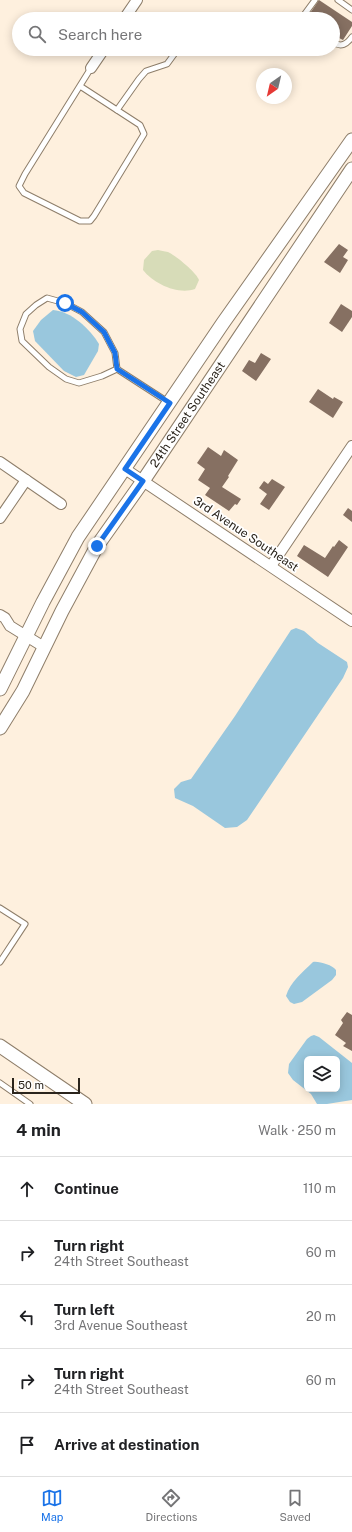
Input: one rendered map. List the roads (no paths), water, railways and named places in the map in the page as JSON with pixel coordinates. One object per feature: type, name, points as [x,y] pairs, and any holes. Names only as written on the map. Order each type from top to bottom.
[{"type":"street","points":[[129,12],[137,0]]},
{"type":"street","points":[[91,68],[99,56]]},
{"type":"street","name":"24th Street Southeast","points":[[0,689],[43,602],[78,537],[223,323],[352,140]]},
{"type":"street","name":"24th Street Southeast","points":[[0,728],[23,691],[62,611],[97,546],[143,481],[352,170]]},
{"type":"street","points":[[271,566],[352,446]]},
{"type":"street","points":[[0,462],[62,504]]},
{"type":"street","name":"3rd Avenue Southeast","points":[[125,469],[352,621]]},
{"type":"street","points":[[0,518],[26,480]]},
{"type":"street","points":[[0,614],[5,618],[5,627],[26,636],[44,647]]},
{"type":"street","points":[[0,1046],[86,1104]]},
{"type":"lane","points":[[306,12],[315,0]]},
{"type":"lane","points":[[338,0],[352,10]]},
{"type":"lane","points":[[340,45],[348,43],[352,37]]},
{"type":"lane","points":[[117,110],[146,71],[167,64],[173,56]]},
{"type":"lane","points":[[80,86],[140,125],[144,134],[90,221],[80,221],[24,193],[19,186],[20,182],[91,68]]},
{"type":"lane","points":[[47,298],[65,303],[82,312],[104,332],[115,353],[117,369],[102,376],[79,383],[66,379],[49,367],[22,341],[20,329],[26,314],[47,298]]},
{"type":"lane","points":[[117,369],[170,403]]},
{"type":"lane","points":[[0,908],[25,924],[0,962]]},
{"type":"lane","points":[[0,1083],[30,1104]]},
{"type":"water","points":[[53,310],[60,311],[73,317],[91,332],[99,344],[98,351],[84,375],[76,377],[64,371],[35,341],[33,331],[41,320]]},
{"type":"water","points":[[296,628],[304,631],[318,643],[347,662],[348,667],[343,678],[247,820],[237,827],[225,828],[193,806],[175,798],[174,789],[181,782],[191,779],[235,716],[291,630]]},
{"type":"water","points":[[313,962],[332,966],[336,970],[336,975],[332,980],[302,1002],[294,1004],[290,1002],[286,996],[290,986]]},
{"type":"water","points":[[314,1035],[319,1037],[352,1063],[352,1100],[317,1104],[308,1092],[340,1092],[340,1056],[304,1056],[304,1089],[293,1080],[288,1073],[289,1064],[307,1039]]}]
